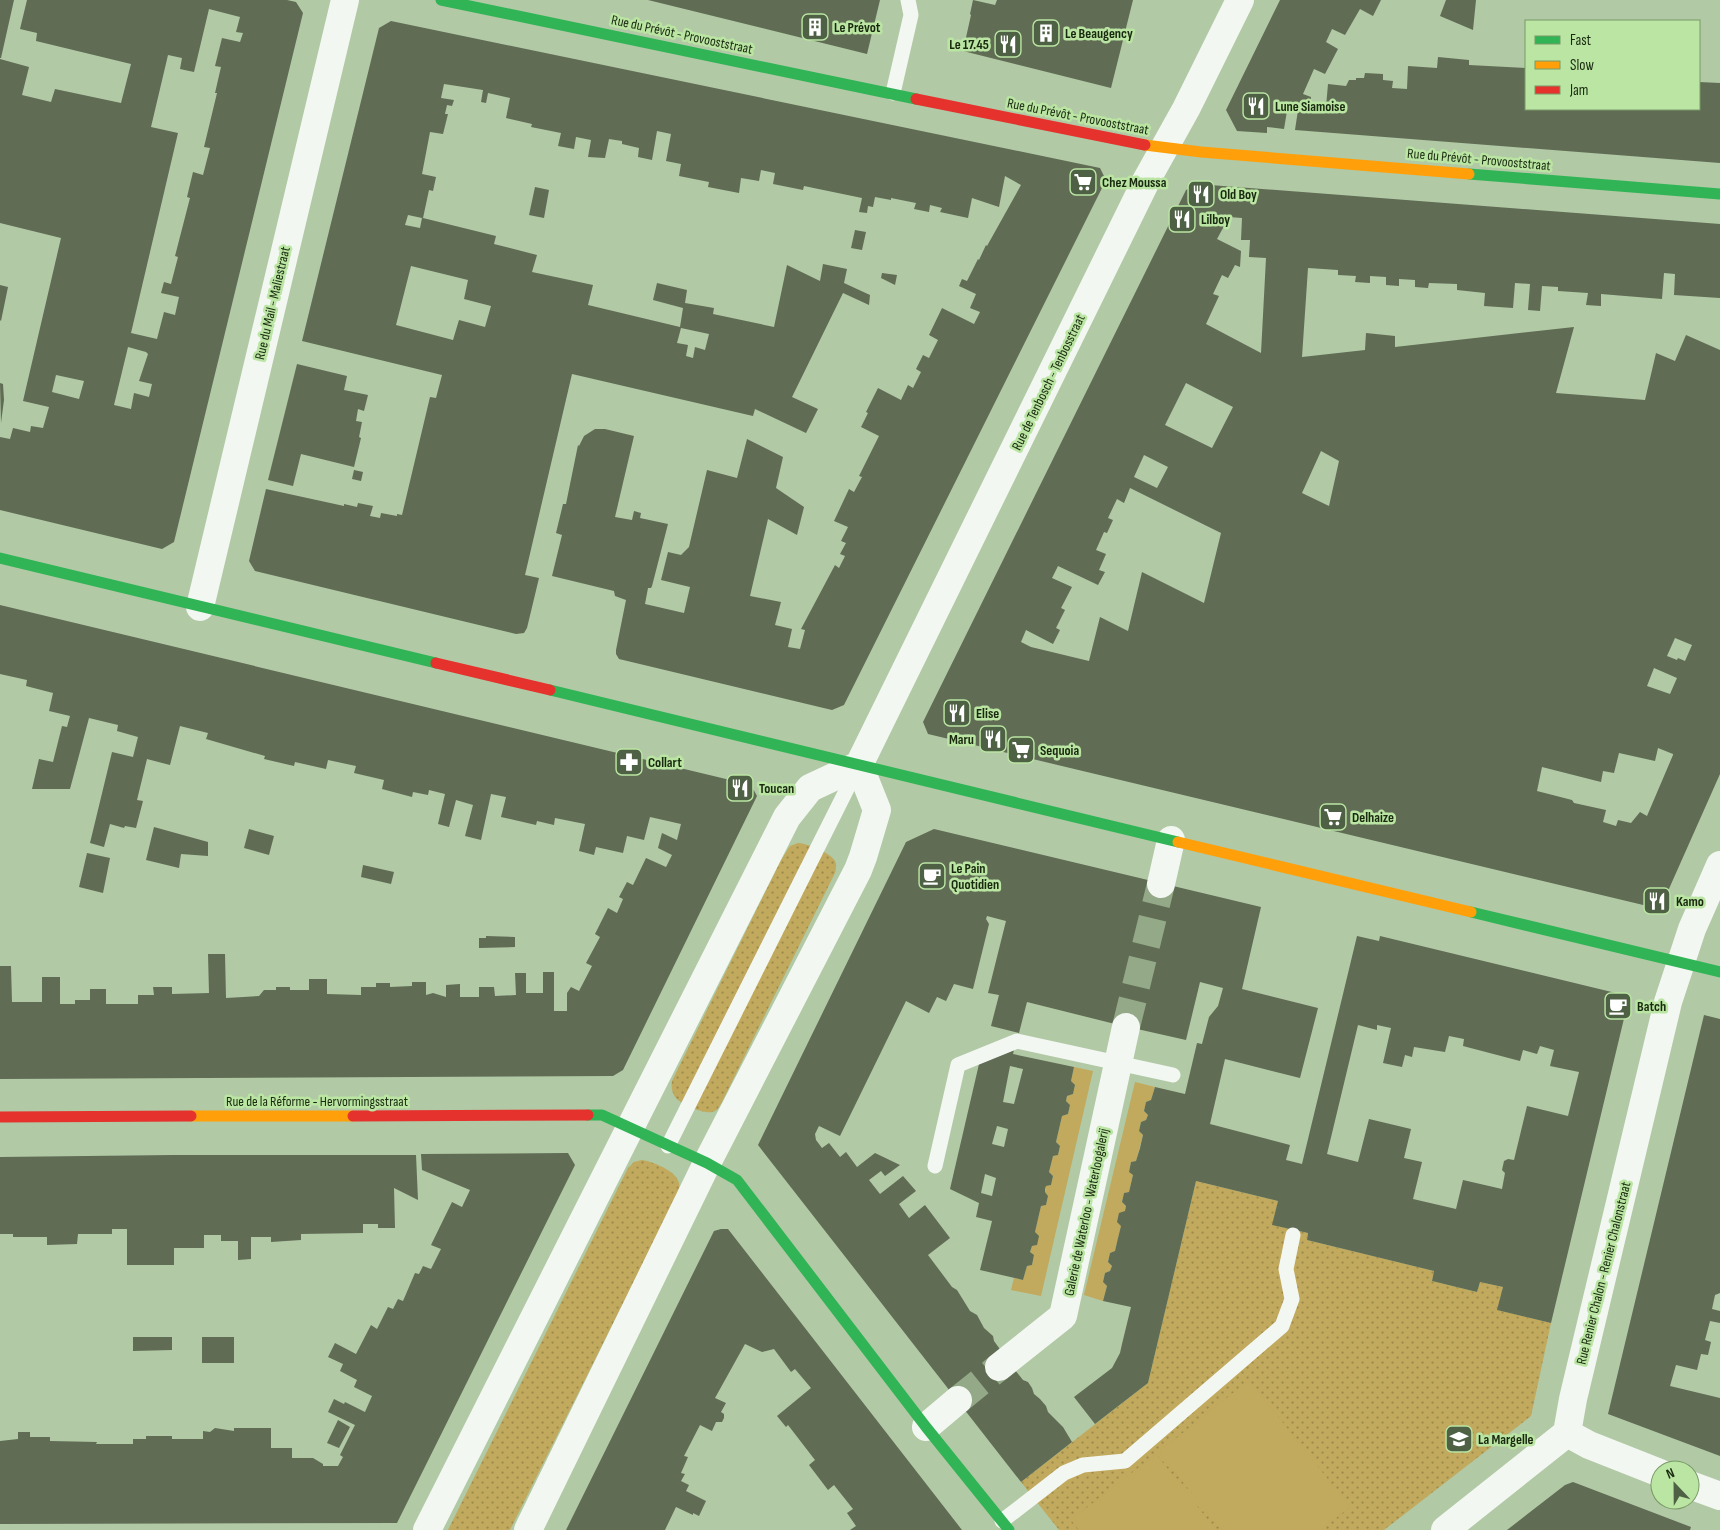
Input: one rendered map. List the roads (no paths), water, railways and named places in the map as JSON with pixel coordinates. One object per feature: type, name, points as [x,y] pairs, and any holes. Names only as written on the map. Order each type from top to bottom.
[{"type":"street","name":"Rue du Mail - Maliestraat","points":[[200,607],[344,0]]},
{"type":"street","name":"Rue du Prévôt - Provooststraat","points":[[441,0],[1129,143],[1211,152],[1720,194]]},
{"type":"street","name":"Rue de Tenbosch - Tenbosstraat","points":[[859,765],[1164,147],[1186,109],[1240,0]]},
{"type":"street","points":[[0,558],[1720,972]]},
{"type":"street","points":[[427,1530],[787,816],[810,788],[859,765]]},
{"type":"street","points":[[528,1530],[707,1163],[830,927],[864,857],[877,810],[859,765]]},
{"type":"street","points":[[1160,884],[1171,840]]},
{"type":"street","name":"Rue Renier Chalon - Renier Chalonstraat","points":[[1566,1433],[1666,1011],[1692,929],[1720,865]]},
{"type":"street","name":"Galerie de Waterloo - Waterloogalerij","points":[[999,1368],[1063,1316],[1126,1027]]},
{"type":"street","name":"Rue de la Réforme - Hervormingsstraat","points":[[0,1117],[602,1115],[707,1163],[737,1180],[926,1427],[1005,1525]]},
{"type":"street","points":[[926,1427],[958,1400]]},
{"type":"street","points":[[1445,1530],[1566,1433],[1589,1445],[1650,1469]]},
{"type":"street","points":[[1700,1489],[1720,1496]]},
{"type":"lane","points":[[892,93],[911,15],[908,0]]},
{"type":"lane","points":[[668,1146],[859,765]]},
{"type":"lane","points":[[935,1166],[958,1065],[1017,1041],[1173,1075]]},
{"type":"lane","points":[[1005,1525],[1064,1473],[1083,1465],[1125,1461],[1282,1326],[1292,1299],[1286,1269],[1294,1235]]},
{"type":"tunnel","points":[[1126,1027],[1161,884]]},
{"type":"tunnel","points":[[958,1400],[999,1367]]},
{"type":"place","name":"Le Prévot","points":[[815,27]]},
{"type":"place","name":"Le Beaugency","points":[[1046,33]]},
{"type":"place","name":"Le 17.45","points":[[1008,44]]},
{"type":"place","name":"Lune Siamoise","points":[[1256,106]]},
{"type":"place","name":"Chez Moussa","points":[[1083,182]]},
{"type":"place","name":"Old Boy","points":[[1201,194]]},
{"type":"place","name":"Lilboy","points":[[1182,219]]},
{"type":"place","name":"Elise","points":[[957,713]]},
{"type":"place","name":"Maru","points":[[993,739]]},
{"type":"place","name":"Sequoia","points":[[1021,750]]},
{"type":"place","name":"Collart","points":[[629,762]]},
{"type":"place","name":"Toucan","points":[[740,788]]},
{"type":"place","name":"Delhaize","points":[[1333,817]]},
{"type":"place","name":"Le Pain Quotidien","points":[[932,876]]},
{"type":"place","name":"Kamo","points":[[1657,901]]},
{"type":"place","name":"Batch","points":[[1618,1006]]},
{"type":"place","name":"La Margelle","points":[[1459,1439]]}]
